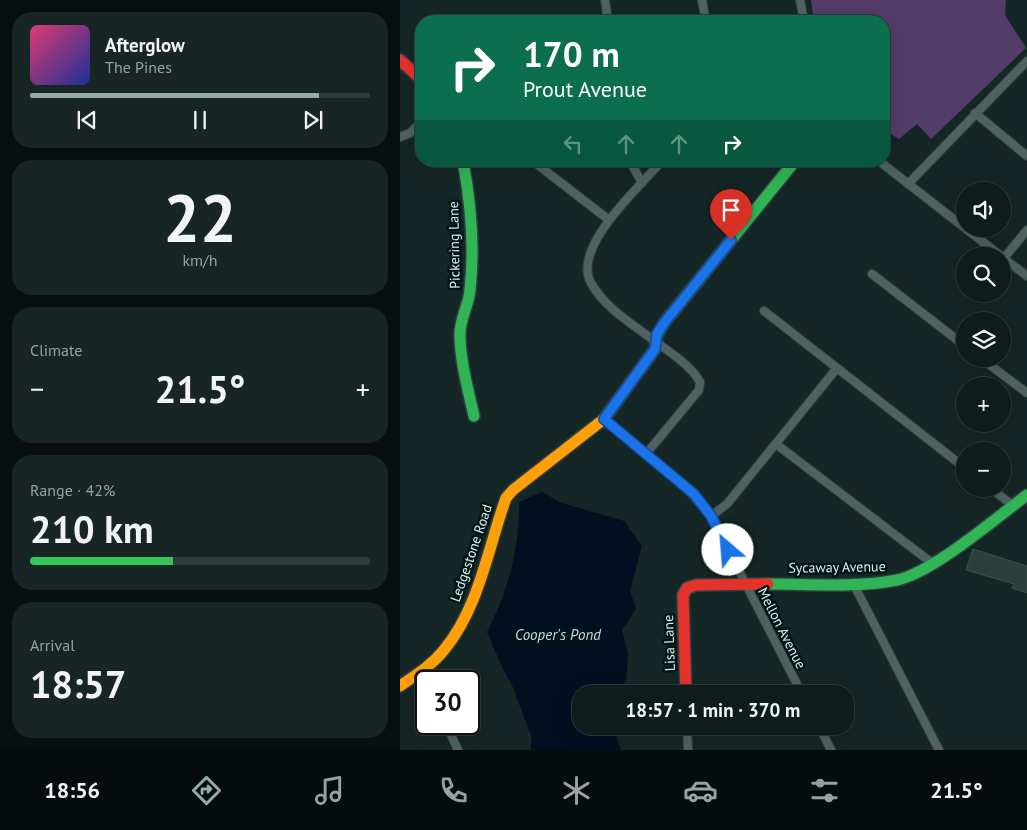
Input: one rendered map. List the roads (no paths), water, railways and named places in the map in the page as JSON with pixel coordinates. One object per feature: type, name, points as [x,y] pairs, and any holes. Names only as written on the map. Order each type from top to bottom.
[{"type":"street","points":[[605,0],[607,15]]},
{"type":"street","points":[[702,0],[705,15]]},
{"type":"street","points":[[800,0],[803,15]]},
{"type":"street","points":[[400,60],[415,74]]},
{"type":"street","points":[[908,184],[975,113],[1027,62]]},
{"type":"street","points":[[975,113],[1027,156]]},
{"type":"street","points":[[400,136],[410,133],[415,128]]},
{"type":"street","name":"Pickering Lane","points":[[464,167],[470,207],[472,240],[470,293],[460,325],[462,355],[474,416]]},
{"type":"street","points":[[541,167],[610,220]]},
{"type":"street","points":[[633,167],[642,183]]},
{"type":"street","points":[[646,454],[701,386],[699,379],[686,366],[618,313],[600,296],[590,283],[587,269],[589,252],[610,220],[657,167]]},
{"type":"street","name":"Ledgestone Road","points":[[424,670],[446,650],[459,630],[472,600],[506,498],[513,490],[604,419],[655,349],[657,334],[664,323],[790,167]]},
{"type":"street","points":[[887,167],[956,221]]},
{"type":"street","points":[[1011,248],[1027,230]]},
{"type":"street","points":[[977,237],[990,247]]},
{"type":"street","points":[[1011,263],[1027,276]]},
{"type":"street","points":[[872,274],[956,339]]},
{"type":"street","points":[[764,311],[956,461]]},
{"type":"street","points":[[993,367],[1027,393]]},
{"type":"street","points":[[711,516],[727,504],[837,368]]},
{"type":"street","name":"Mellon Avenue","points":[[604,419],[694,494],[711,516],[797,685]]},
{"type":"street","points":[[776,444],[932,564]]},
{"type":"street","name":"Sycaway Avenue","points":[[684,591],[696,585],[853,583],[898,580],[932,564],[1027,495]]},
{"type":"street","points":[[1002,497],[1012,505]]},
{"type":"street","points":[[853,583],[939,750]]},
{"type":"street","name":"Lisa Lane","points":[[684,591],[686,685]]},
{"type":"street","name":"Ledgestone Road","points":[[400,686],[415,677]]},
{"type":"street","points":[[451,735],[458,750]]},
{"type":"street","points":[[687,735],[688,750]]},
{"type":"street","points":[[823,735],[831,750]]},
{"type":"water","name":"Cooper's Pond","points":[[542,492],[562,503],[624,521],[642,546],[630,591],[636,609],[622,630],[628,653],[626,681],[623,685],[572,685],[572,735],[616,735],[621,750],[531,750],[531,736],[512,685],[487,632],[507,585],[515,552],[519,502]]}]
